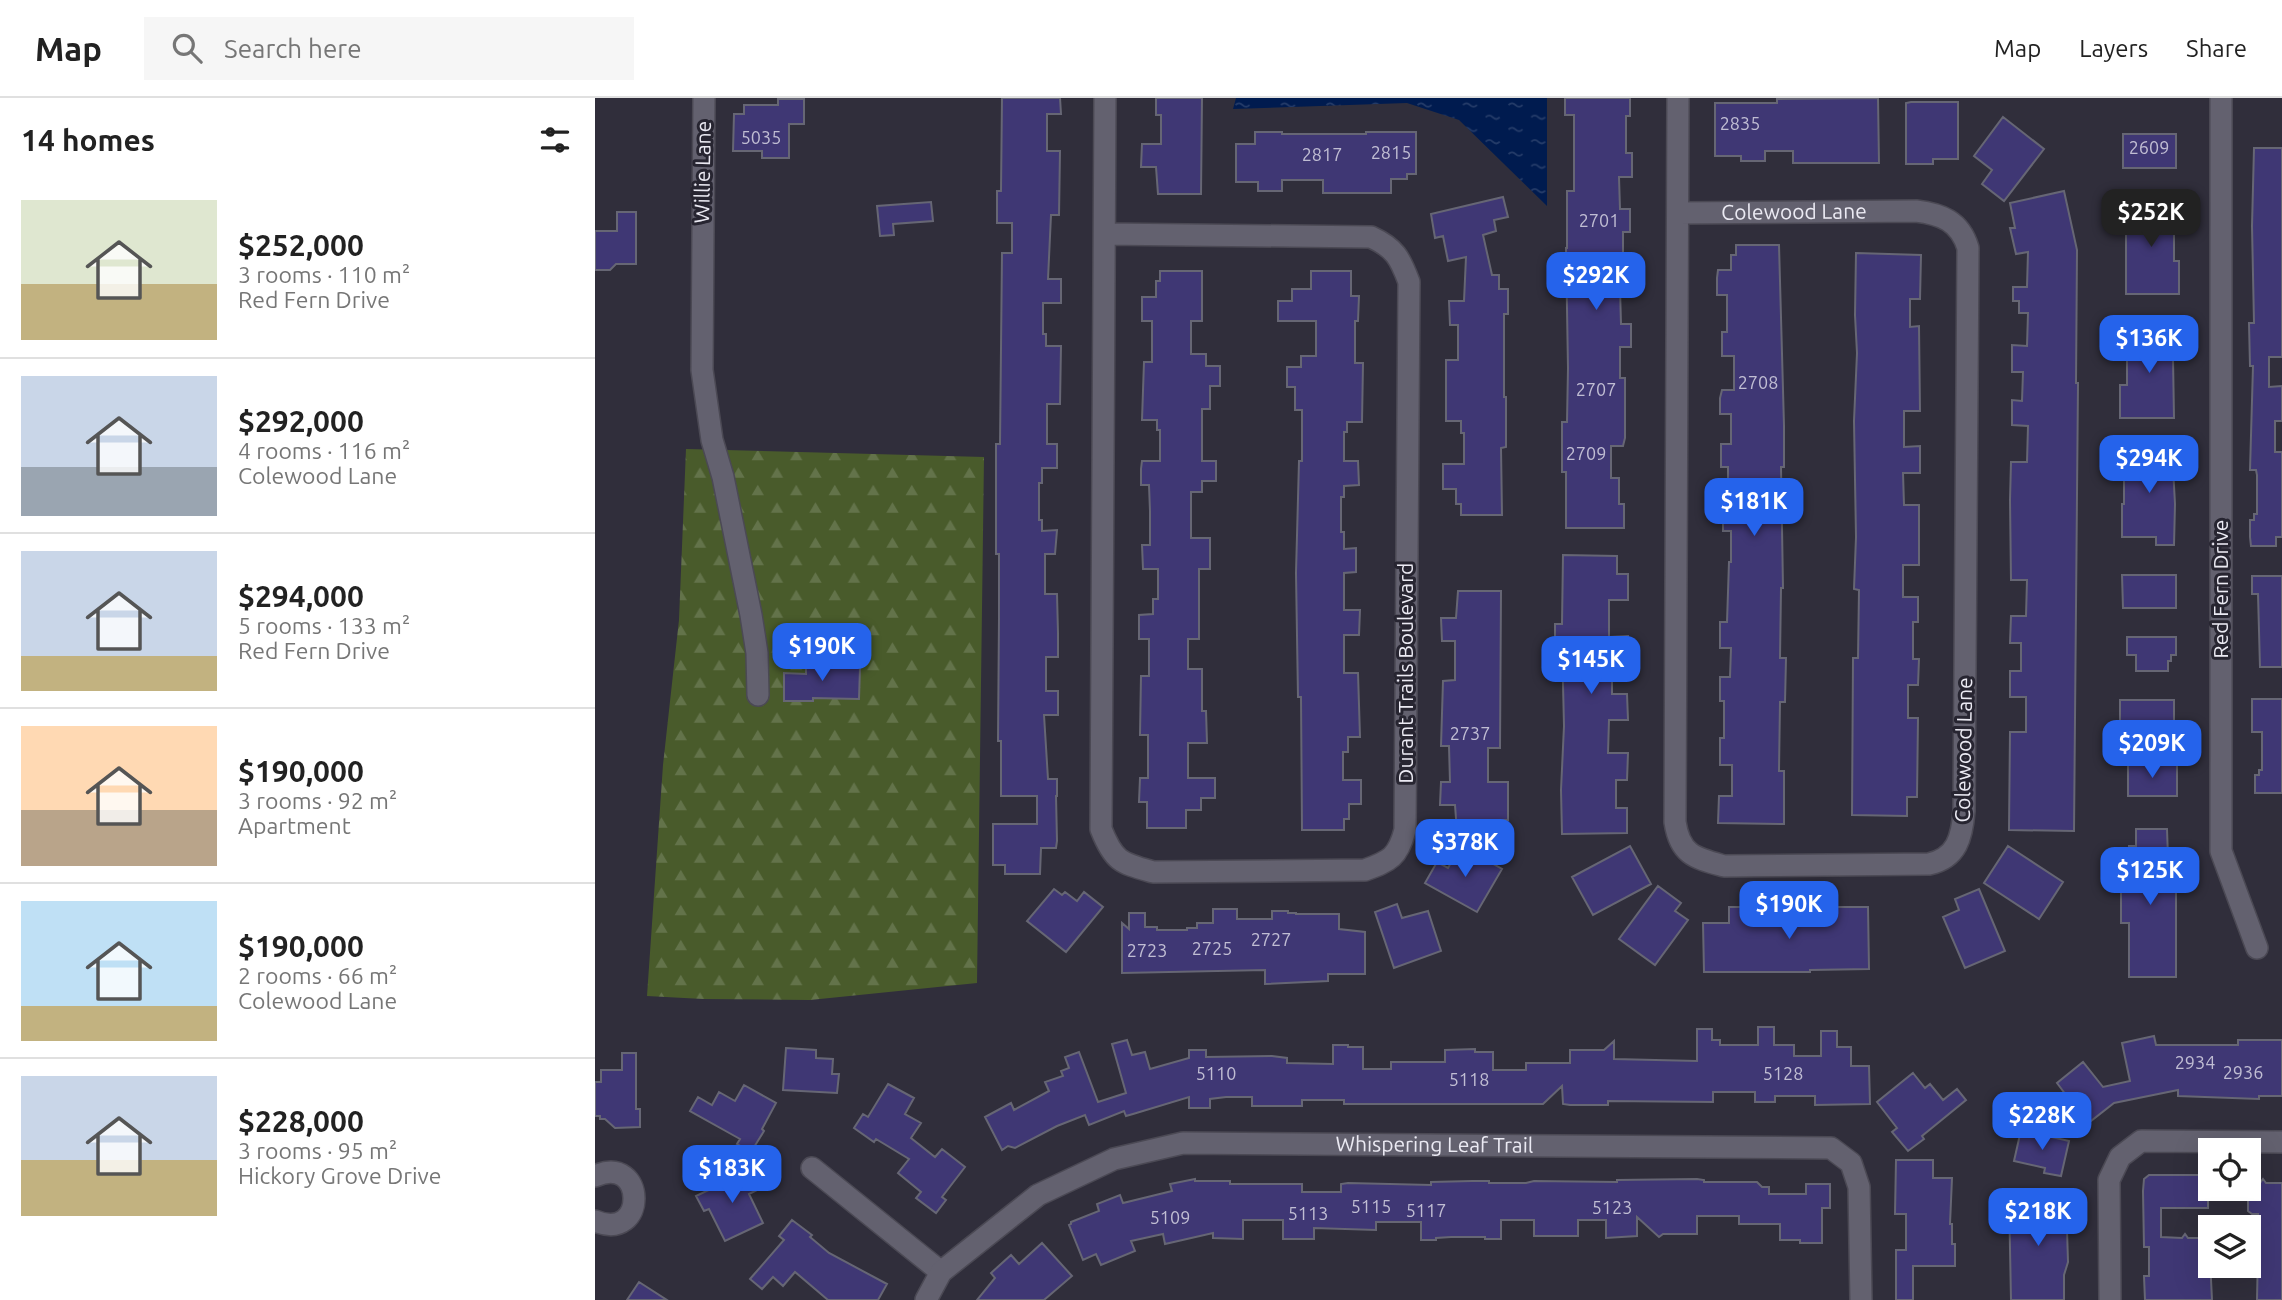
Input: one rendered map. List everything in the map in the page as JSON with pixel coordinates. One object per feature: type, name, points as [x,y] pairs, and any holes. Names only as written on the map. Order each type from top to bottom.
[{"type":"street","name":"Willie Lane","points":[[704,98],[702,370],[712,440],[723,477],[751,615],[757,653],[758,695]]},
{"type":"street","name":"Durant Trails Boulevard","points":[[1105,98],[1101,830],[1108,846],[1122,863],[1153,872],[1365,870],[1385,863],[1400,849],[1405,830],[1409,282],[1401,259],[1387,244],[1371,237],[1105,234]]},
{"type":"street","name":"Colewood Lane","points":[[1678,98],[1677,838],[1683,849],[1695,857],[1724,866],[1939,862],[1954,852],[1959,843],[1964,811],[1968,275],[1968,248],[1965,238],[1953,223],[1944,217],[1916,211],[1678,213]]},
{"type":"street","name":"Red Fern Drive","points":[[2221,98],[2221,851],[2257,948]]},
{"type":"street","points":[[2110,1300],[2109,1180],[2120,1157],[2141,1141],[2282,1142]]},
{"type":"street","name":"Whispering Leaf Trail","points":[[926,1300],[941,1272],[1038,1195],[1114,1159],[1183,1143],[1832,1148],[1851,1163],[1859,1186],[1861,1300]]},
{"type":"street","points":[[812,1168],[941,1272]]},
{"type":"street","points":[[595,1176],[603,1172],[614,1172],[624,1176],[631,1183],[635,1203],[624,1220],[614,1224],[595,1221]]},
{"type":"green space","points":[[686,449],[984,457],[977,983],[810,1000],[647,996],[663,765],[679,620]]},
{"type":"water","points":[[1236,98],[1547,98],[1547,206],[1459,120],[1407,103],[1233,109]]},
{"type":"building","points":[[1002,98],[1060,98],[1061,114],[1047,114],[1047,151],[1060,151],[1059,215],[1051,215],[1048,279],[1061,279],[1061,303],[1043,303],[1043,334],[1046,334],[1046,346],[1061,346],[1060,404],[1047,404],[1047,444],[1057,444],[1057,468],[1042,468],[1042,483],[1039,483],[1039,520],[1042,520],[1042,531],[1057,530],[1055,554],[1045,554],[1045,594],[1057,594],[1058,657],[1046,657],[1046,691],[1058,691],[1058,715],[1044,715],[1048,779],[1057,779],[1057,841],[1056,848],[1041,848],[1040,874],[1005,874],[1005,865],[993,865],[993,824],[1037,824],[1037,796],[1001,796],[1001,741],[998,741],[999,554],[996,554],[996,444],[1000,444],[1002,253],[1012,253],[1012,223],[997,223],[997,191],[1001,191]]},
{"type":"building","points":[[1156,98],[1202,98],[1201,194],[1158,194],[1156,167],[1141,167],[1142,144],[1161,144],[1161,115],[1156,115]]},
{"type":"building","points":[[1565,98],[1630,98],[1630,116],[1626,116],[1626,153],[1632,153],[1632,177],[1619,177],[1620,209],[1630,209],[1630,232],[1623,232],[1623,265],[1629,265],[1629,289],[1620,289],[1621,324],[1631,324],[1631,347],[1620,347],[1620,378],[1625,378],[1625,438],[1623,446],[1611,446],[1611,478],[1619,478],[1619,504],[1624,504],[1624,528],[1566,528],[1566,472],[1562,472],[1562,422],[1567,422],[1567,191],[1574,191],[1574,115],[1565,115]]},
{"type":"building","points":[[1878,98],[1879,163],[1793,163],[1793,151],[1765,151],[1765,161],[1741,161],[1741,156],[1715,156],[1715,103]]},
{"type":"building","points":[[778,99],[804,99],[804,124],[789,124],[789,158],[762,158],[762,151],[733,151],[734,114],[744,114],[744,105],[778,105]]},
{"type":"building","points":[[1958,102],[1958,159],[1933,159],[1933,164],[1906,164],[1906,103]]},
{"type":"building","points":[[2003,117],[2044,149],[2004,201],[1982,184],[1992,170],[1974,156]]},
{"type":"building","points":[[1255,132],[1416,132],[1416,174],[1407,174],[1407,179],[1391,179],[1391,193],[1323,193],[1323,180],[1282,180],[1282,191],[1258,191],[1258,182],[1236,182],[1236,144],[1255,144]]},
{"type":"building","points":[[2123,134],[2176,134],[2176,168],[2123,168]]},
{"type":"building","points":[[2254,148],[2282,148],[2282,357],[2269,357],[2269,387],[2282,386],[2282,421],[2275,421],[2275,452],[2282,452],[2282,537],[2276,537],[2276,546],[2251,546],[2250,537],[2250,520],[2254,520],[2254,514],[2257,514],[2257,475],[2256,470],[2250,470],[2253,366],[2250,366],[2249,323],[2254,323]]},
{"type":"building","points":[[2064,191],[2077,250],[2074,831],[2009,830],[2010,732],[2026,732],[2026,697],[2010,697],[2010,671],[2021,671],[2021,643],[2010,643],[2011,616],[2026,616],[2027,580],[2011,580],[2011,462],[2027,462],[2028,426],[2012,425],[2012,400],[2022,401],[2023,372],[2012,372],[2012,345],[2027,346],[2028,313],[2019,313],[2019,301],[2013,301],[2013,287],[2027,287],[2028,252],[2016,254],[2010,228],[2015,228],[2010,203]]},
{"type":"building","points":[[1503,197],[1508,217],[1494,220],[1496,231],[1483,235],[1492,275],[1499,275],[1499,289],[1508,289],[1508,314],[1504,314],[1506,447],[1501,448],[1502,515],[1461,515],[1461,504],[1456,504],[1456,489],[1443,489],[1443,464],[1464,464],[1464,433],[1461,433],[1461,421],[1446,421],[1446,360],[1458,360],[1458,325],[1450,325],[1449,301],[1464,301],[1466,257],[1448,261],[1443,236],[1435,238],[1431,214]]},
{"type":"building","points":[[2126,201],[2174,201],[2174,261],[2179,261],[2179,294],[2126,294]]},
{"type":"building","points":[[931,202],[933,221],[893,224],[894,235],[880,236],[877,206]]},
{"type":"building","points":[[617,212],[636,212],[636,264],[616,264],[610,270],[595,270],[595,231],[617,231]]},
{"type":"building","points":[[1736,245],[1779,245],[1784,426],[1784,467],[1781,467],[1783,588],[1780,658],[1786,658],[1785,702],[1780,702],[1779,771],[1784,771],[1784,824],[1718,823],[1719,796],[1732,796],[1732,765],[1720,765],[1720,738],[1724,738],[1724,701],[1720,701],[1720,677],[1730,677],[1731,648],[1720,648],[1720,622],[1727,622],[1731,562],[1731,531],[1723,531],[1723,507],[1728,507],[1728,467],[1721,467],[1721,444],[1731,444],[1731,414],[1720,414],[1720,398],[1722,390],[1734,390],[1734,356],[1722,356],[1722,332],[1727,332],[1727,295],[1717,295],[1717,278],[1718,270],[1731,270],[1731,255],[1736,255]]},
{"type":"building","points":[[1856,253],[1921,255],[1920,299],[1910,299],[1910,327],[1919,326],[1920,411],[1904,411],[1904,447],[1920,446],[1920,473],[1903,473],[1904,505],[1919,505],[1919,565],[1903,565],[1903,597],[1918,597],[1918,622],[1913,622],[1913,659],[1919,659],[1918,685],[1908,685],[1908,718],[1918,718],[1917,797],[1907,797],[1907,816],[1852,815],[1853,658],[1858,658],[1859,590],[1854,589]]},
{"type":"building","points":[[1160,271],[1202,271],[1202,321],[1191,321],[1191,354],[1206,354],[1206,366],[1220,366],[1220,386],[1210,386],[1210,409],[1202,409],[1202,461],[1216,461],[1216,481],[1202,481],[1202,492],[1191,492],[1191,538],[1210,538],[1210,569],[1199,569],[1199,639],[1188,639],[1188,669],[1202,669],[1202,711],[1206,711],[1207,743],[1188,743],[1188,778],[1215,778],[1215,798],[1201,798],[1201,810],[1186,810],[1186,828],[1147,828],[1147,802],[1139,802],[1140,778],[1148,778],[1148,735],[1140,735],[1141,676],[1149,676],[1149,639],[1139,639],[1139,615],[1153,614],[1153,599],[1158,599],[1158,569],[1143,569],[1142,545],[1150,545],[1150,511],[1149,485],[1141,485],[1141,469],[1142,461],[1160,461],[1160,430],[1157,430],[1157,420],[1142,420],[1144,362],[1152,362],[1152,321],[1142,321],[1142,297],[1156,297],[1156,281],[1160,281]]},
{"type":"building","points":[[1311,271],[1351,271],[1351,296],[1359,296],[1358,321],[1355,321],[1355,363],[1363,363],[1362,422],[1347,422],[1347,432],[1344,432],[1344,461],[1358,461],[1359,485],[1344,486],[1344,497],[1341,497],[1344,549],[1356,548],[1356,572],[1344,573],[1344,610],[1360,610],[1359,635],[1344,635],[1344,673],[1358,673],[1360,737],[1348,737],[1348,752],[1343,752],[1343,780],[1361,780],[1361,804],[1349,804],[1349,819],[1344,819],[1344,830],[1302,830],[1301,697],[1298,697],[1296,573],[1302,410],[1295,410],[1295,387],[1287,387],[1287,367],[1301,367],[1301,356],[1316,356],[1316,321],[1278,321],[1278,301],[1292,301],[1292,289],[1311,289]]},
{"type":"building","points":[[2168,324],[2168,334],[2171,334],[2171,340],[2175,340],[2174,418],[2120,418],[2120,385],[2127,385],[2127,340],[2136,340],[2136,325]]},
{"type":"building","points":[[2124,449],[2172,449],[2174,545],[2156,545],[2156,537],[2122,537]]},
{"type":"building","points":[[1563,555],[1617,556],[1617,574],[1628,574],[1628,600],[1609,600],[1609,637],[1628,636],[1629,662],[1612,662],[1612,694],[1627,694],[1628,720],[1609,720],[1608,753],[1628,753],[1627,780],[1616,780],[1616,808],[1627,808],[1627,833],[1562,834],[1562,642],[1555,642],[1555,624],[1562,624]]},
{"type":"building","points":[[2122,575],[2176,575],[2176,608],[2123,608]]},
{"type":"building","points":[[2252,576],[2282,576],[2282,667],[2260,667],[2258,594],[2252,594]]},
{"type":"building","points":[[1458,591],[1501,591],[1500,748],[1488,748],[1488,782],[1508,782],[1508,820],[1500,820],[1500,832],[1457,832],[1455,805],[1440,805],[1441,782],[1450,782],[1449,746],[1441,746],[1443,681],[1455,680],[1455,641],[1442,641],[1441,618],[1456,618]]},
{"type":"building","points":[[2127,637],[2176,637],[2176,655],[2171,655],[2171,661],[2168,661],[2168,671],[2136,671],[2136,655],[2127,655]]},
{"type":"building","points":[[806,661],[825,661],[825,667],[860,668],[859,699],[813,698],[813,701],[784,701],[784,673],[806,674]]},
{"type":"building","points":[[2252,699],[2282,699],[2282,793],[2255,793],[2255,775],[2259,775],[2259,770],[2262,770],[2262,732],[2252,732]]},
{"type":"building","points":[[2120,700],[2174,700],[2174,734],[2120,734]]},
{"type":"building","points":[[2128,763],[2177,763],[2177,796],[2128,796]]},
{"type":"building","points":[[2136,829],[2167,829],[2169,887],[2176,887],[2176,977],[2129,977],[2129,923],[2121,923],[2121,887],[2129,887],[2129,846],[2136,846]]},
{"type":"building","points":[[1461,846],[1502,869],[1477,912],[1425,883],[1437,862],[1448,868]]},
{"type":"building","points":[[1630,846],[1651,884],[1593,915],[1572,877]]},
{"type":"building","points":[[2008,846],[2063,882],[2039,919],[1984,883]]},
{"type":"building","points":[[1658,886],[1681,903],[1675,911],[1688,920],[1655,965],[1619,939]]},
{"type":"building","points":[[1054,889],[1062,895],[1065,892],[1077,901],[1084,892],[1103,907],[1066,952],[1027,921]]},
{"type":"building","points":[[1979,889],[2005,951],[1965,968],[1943,917],[1959,910],[1955,899]]},
{"type":"building","points":[[1397,904],[1402,918],[1428,911],[1441,951],[1394,968],[1375,912]]},
{"type":"building","points":[[1729,907],[1755,907],[1756,917],[1784,917],[1784,907],[1868,907],[1869,969],[1704,972],[1703,923],[1729,923]]},
{"type":"building","points":[[1213,909],[1237,909],[1237,919],[1272,919],[1272,911],[1339,914],[1339,929],[1365,932],[1365,974],[1328,974],[1328,981],[1265,984],[1265,970],[1122,973],[1122,923],[1129,929],[1129,913],[1145,913],[1145,927],[1157,927],[1157,930],[1187,930],[1197,928],[1197,923],[1213,923]]},
{"type":"building","points":[[1758,1027],[1774,1027],[1774,1045],[1794,1045],[1794,1056],[1821,1056],[1821,1031],[1837,1031],[1837,1047],[1851,1047],[1851,1066],[1869,1066],[1870,1104],[1815,1105],[1815,1096],[1775,1096],[1775,1102],[1755,1102],[1755,1092],[1713,1092],[1713,1102],[1608,1101],[1608,1105],[1570,1105],[1563,1104],[1562,1086],[1543,1104],[1344,1104],[1344,1100],[1302,1100],[1302,1106],[1252,1106],[1252,1097],[1226,1097],[1210,1099],[1210,1108],[1189,1108],[1189,1097],[1126,1116],[1124,1111],[1089,1125],[1085,1115],[1015,1148],[1008,1146],[1002,1150],[985,1117],[1011,1103],[1014,1110],[1049,1091],[1045,1082],[1063,1076],[1061,1071],[1069,1068],[1065,1057],[1079,1052],[1098,1102],[1126,1093],[1112,1044],[1127,1040],[1132,1055],[1145,1052],[1150,1069],[1189,1058],[1189,1050],[1206,1050],[1206,1057],[1272,1056],[1287,1058],[1287,1063],[1333,1064],[1333,1045],[1348,1045],[1363,1047],[1363,1069],[1391,1069],[1391,1062],[1445,1062],[1445,1050],[1475,1049],[1475,1052],[1493,1052],[1493,1070],[1526,1070],[1526,1063],[1570,1063],[1570,1050],[1604,1050],[1614,1041],[1614,1059],[1697,1061],[1697,1029],[1712,1029],[1712,1040],[1720,1040],[1720,1045],[1758,1045]]},
{"type":"building","points":[[2154,1036],[2156,1045],[2238,1045],[2238,1040],[2282,1040],[2282,1096],[2259,1096],[2259,1099],[2178,1096],[2178,1090],[2114,1103],[2082,1128],[2069,1112],[2075,1107],[2057,1083],[2083,1062],[2103,1087],[2130,1081],[2122,1043]]},
{"type":"building","points":[[786,1048],[816,1050],[816,1058],[833,1059],[832,1074],[839,1074],[837,1093],[783,1090]]},
{"type":"building","points":[[622,1053],[636,1053],[636,1109],[640,1109],[640,1127],[615,1128],[605,1119],[600,1119],[600,1116],[595,1116],[595,1082],[601,1082],[601,1070],[622,1070]]},
{"type":"building","points":[[1913,1073],[1925,1088],[1930,1084],[1943,1100],[1957,1089],[1966,1100],[1908,1151],[1892,1132],[1897,1128],[1877,1102]]},
{"type":"building","points":[[888,1084],[914,1098],[905,1114],[921,1123],[911,1138],[935,1157],[942,1149],[965,1167],[942,1197],[946,1200],[936,1213],[916,1198],[921,1192],[898,1173],[909,1159],[876,1139],[874,1142],[854,1128],[863,1114],[868,1117]]},
{"type":"building","points":[[744,1085],[776,1103],[751,1152],[737,1144],[740,1139],[690,1111],[698,1097],[712,1105],[719,1092],[735,1101]]},
{"type":"building","points":[[2021,1130],[2069,1141],[2061,1176],[2044,1173],[2045,1168],[2014,1161]]},
{"type":"building","points":[[1896,1160],[1933,1160],[1933,1178],[1952,1178],[1950,1224],[1952,1244],[1955,1244],[1955,1266],[1913,1266],[1913,1300],[1896,1300],[1896,1250],[1906,1250],[1906,1214],[1895,1214]]},
{"type":"building","points":[[745,1167],[757,1190],[749,1194],[763,1223],[725,1241],[709,1209],[704,1211],[696,1196],[732,1179],[730,1174]]},
{"type":"building","points":[[2149,1175],[2198,1175],[2198,1201],[2208,1201],[2208,1208],[2161,1208],[2161,1237],[2182,1238],[2185,1234],[2188,1238],[2198,1238],[2198,1278],[2211,1278],[2212,1300],[2145,1300],[2144,1276],[2149,1276],[2149,1247],[2144,1247],[2144,1179]]},
{"type":"building","points":[[1195,1179],[1230,1181],[1230,1184],[1302,1184],[1302,1192],[1341,1192],[1341,1184],[1348,1183],[1431,1185],[1431,1182],[1472,1181],[1526,1183],[1697,1179],[1704,1182],[1757,1182],[1762,1187],[1769,1187],[1769,1194],[1806,1194],[1806,1184],[1830,1184],[1830,1208],[1822,1208],[1822,1243],[1780,1240],[1780,1224],[1739,1224],[1739,1216],[1697,1216],[1697,1234],[1663,1234],[1659,1237],[1637,1217],[1637,1236],[1606,1238],[1606,1220],[1578,1220],[1578,1236],[1534,1236],[1534,1220],[1501,1220],[1501,1239],[1451,1237],[1436,1240],[1421,1240],[1421,1222],[1376,1222],[1376,1230],[1314,1228],[1314,1239],[1283,1239],[1283,1220],[1243,1220],[1243,1239],[1213,1238],[1213,1233],[1165,1244],[1163,1234],[1131,1241],[1135,1251],[1101,1265],[1096,1254],[1083,1260],[1069,1225],[1071,1222],[1099,1211],[1097,1204],[1120,1195],[1123,1203],[1172,1191],[1170,1184]]},
{"type":"building","points":[[2263,1179],[2266,1183],[2282,1183],[2282,1300],[2257,1300],[2257,1278],[2261,1278],[2261,1215],[2248,1211],[2248,1201],[2261,1201]]},
{"type":"building","points":[[2009,1197],[2066,1197],[2068,1262],[2064,1275],[2064,1300],[2011,1300]]},
{"type":"building","points":[[792,1220],[812,1235],[810,1237],[829,1253],[887,1284],[878,1300],[828,1300],[795,1272],[783,1286],[773,1277],[762,1289],[750,1279],[784,1240],[779,1236]]},
{"type":"building","points":[[1042,1243],[1072,1276],[1044,1300],[977,1300],[995,1278],[991,1273],[1011,1255],[1019,1264]]},
{"type":"building","points":[[639,1282],[667,1300],[627,1300]]}]
